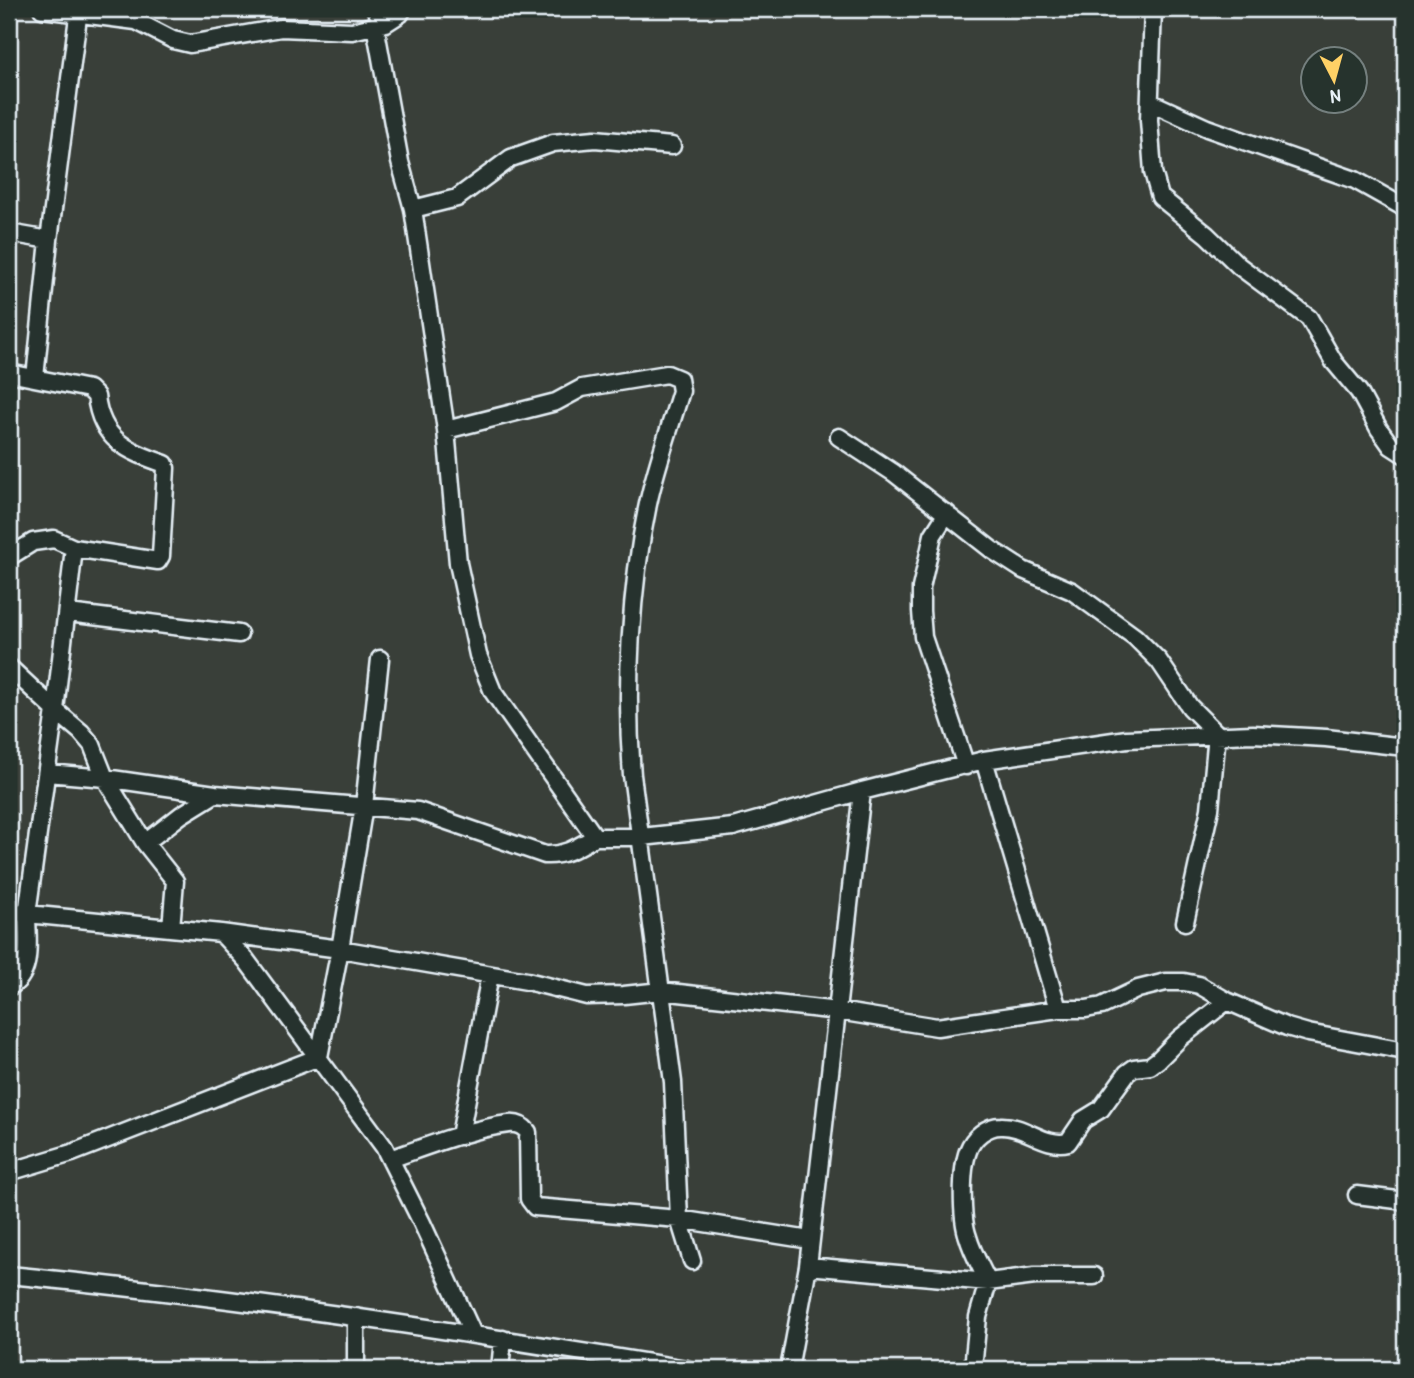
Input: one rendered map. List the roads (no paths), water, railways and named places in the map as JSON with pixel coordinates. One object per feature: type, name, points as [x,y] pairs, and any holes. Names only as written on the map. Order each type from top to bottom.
[{"type":"street","points":[[42,9],[136,21],[173,40],[190,44],[281,28],[338,32],[400,14],[402,9]]},
{"type":"street","points":[[1153,9],[1149,120],[1153,172],[1160,197],[1207,235],[1239,266],[1309,318],[1334,362],[1359,392],[1379,429],[1391,446],[1405,455]]},
{"type":"street","points":[[35,378],[49,240],[79,12]]},
{"type":"street","points":[[379,19],[400,162],[413,208],[446,430],[458,563],[483,669],[493,692],[595,837]]},
{"type":"street","points":[[1150,102],[1207,128],[1355,180],[1405,208]]},
{"type":"street","points":[[413,208],[457,198],[511,158],[553,143],[595,139],[672,146]]},
{"type":"street","points":[[9,233],[49,240]]},
{"type":"street","points":[[9,373],[89,389],[96,396],[102,420],[115,440],[128,449],[165,464],[166,468],[158,561],[74,548],[54,539],[33,542],[9,557]]},
{"type":"street","points":[[446,430],[556,402],[582,388],[667,374],[679,379],[681,391],[648,500],[639,550],[633,619],[629,730],[632,775],[673,1082],[678,1219],[692,1261]]},
{"type":"street","points":[[839,437],[894,473],[992,550],[1023,570],[1072,591],[1135,637],[1159,661],[1189,707],[1217,734]]},
{"type":"street","points":[[947,513],[933,534],[921,588],[921,611],[923,637],[966,765]]},
{"type":"street","points":[[9,987],[21,979],[26,970],[27,914],[68,613],[74,548]]},
{"type":"street","points":[[68,613],[239,634]]},
{"type":"street","points":[[319,1057],[364,806],[380,659]]},
{"type":"street","points":[[9,667],[92,745],[104,778],[145,843],[175,881],[171,928]]},
{"type":"street","points":[[1185,922],[1210,809],[1217,734]]},
{"type":"street","points":[[47,773],[104,778],[215,794],[418,811],[544,855],[557,856],[570,852],[595,837],[642,837],[733,827],[984,760],[1127,739],[1217,734],[1326,738],[1405,747]]},
{"type":"street","points":[[984,760],[1058,1009]]},
{"type":"street","points":[[789,1369],[808,1266],[862,791]]},
{"type":"street","points":[[145,843],[181,815],[215,794]]},
{"type":"street","points":[[9,911],[220,933],[340,949],[527,981],[586,996],[661,991],[838,1011],[937,1027],[1058,1009],[1086,1009],[1102,1006],[1138,989],[1166,982],[1184,982],[1199,985],[1227,1001],[1308,1033],[1405,1051]]},
{"type":"street","points":[[220,933],[246,960],[319,1057],[390,1159],[473,1334]]},
{"type":"street","points":[[460,1136],[490,975]]},
{"type":"street","points":[[973,1369],[978,1317],[988,1282],[967,1236],[964,1211],[964,1170],[967,1151],[974,1139],[998,1126],[1016,1128],[1046,1141],[1068,1142],[1083,1120],[1101,1109],[1126,1073],[1134,1068],[1150,1066],[1198,1022],[1227,1001]]},
{"type":"street","points":[[9,1172],[72,1153],[319,1057]]},
{"type":"street","points":[[390,1159],[460,1136],[510,1124],[524,1127],[528,1132],[529,1199],[535,1207],[678,1219],[810,1240]]},
{"type":"street","points":[[1357,1195],[1405,1201]]},
{"type":"street","points":[[808,1266],[988,1282],[1072,1274],[1094,1276]]},
{"type":"street","points":[[9,1275],[156,1290],[356,1317],[503,1339],[635,1365],[687,1369]]},
{"type":"street","points":[[356,1317],[356,1369]]},
{"type":"street","points":[[500,1369],[503,1339]]}]
